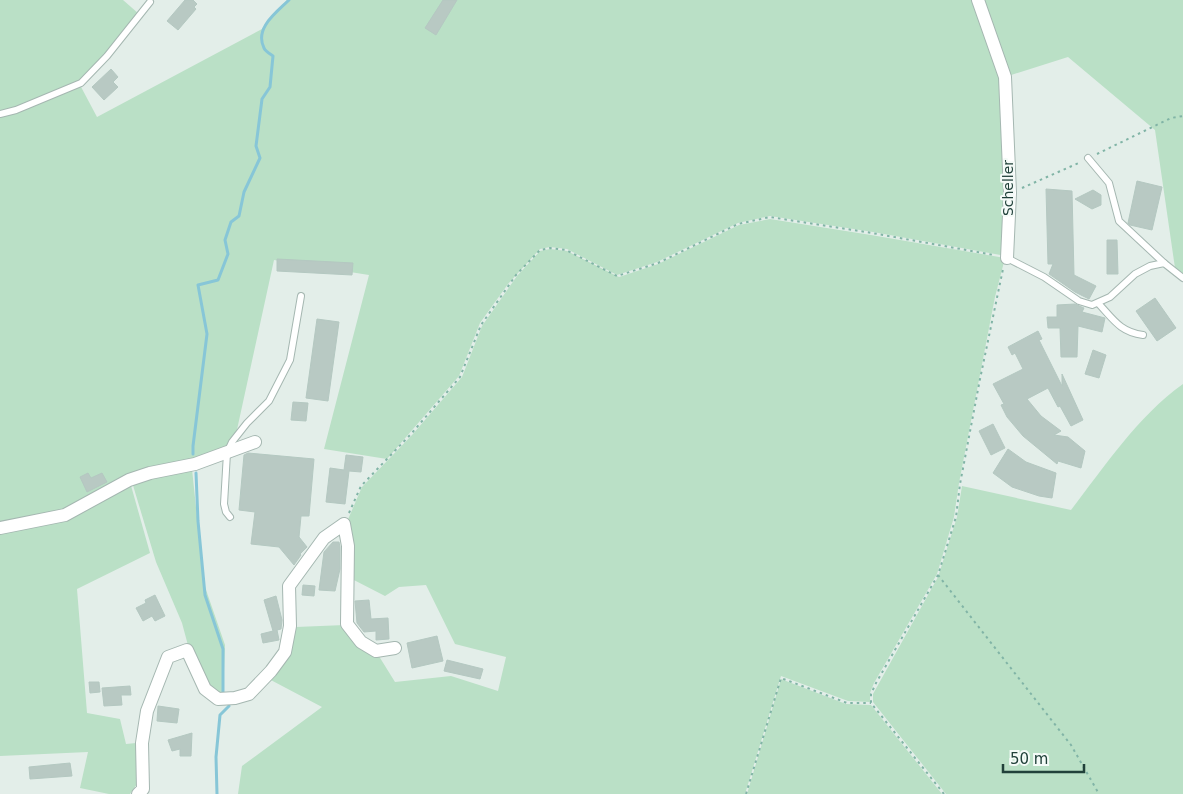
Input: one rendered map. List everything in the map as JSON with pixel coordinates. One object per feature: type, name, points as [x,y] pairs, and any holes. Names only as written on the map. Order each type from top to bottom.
[{"type":"street","name":"Scheller","points":[[978,0],[1005,77],[1010,193],[1007,258]]},
{"type":"street","points":[[0,528],[65,515],[129,480],[150,473],[196,464],[255,442]]},
{"type":"street","points":[[138,794],[143,788],[142,744],[147,711],[168,657],[187,650],[205,689],[218,699],[235,698],[249,694],[271,672],[285,652],[290,626],[288,586],[324,538],[344,524],[348,546],[347,624],[361,642],[376,651],[395,648]]},
{"type":"lane","points":[[0,114],[16,110],[80,83],[108,56],[150,2]]},
{"type":"lane","points":[[1088,158],[1109,183],[1119,221],[1183,278]]},
{"type":"lane","points":[[1007,258],[1044,278],[1079,301],[1092,305],[1110,297],[1136,274],[1150,266],[1164,263]]},
{"type":"lane","points":[[230,517],[226,512],[224,504],[227,453],[232,442],[247,423],[269,401],[290,360],[301,296]]},
{"type":"lane","points":[[1098,303],[1120,326],[1131,333],[1143,335]]},
{"type":"path","points":[[344,524],[361,486],[411,434],[460,377],[481,325],[516,275],[540,250],[550,248],[566,250],[617,276],[658,263],[738,224],[770,218],[872,233],[1007,258],[980,378],[960,484],[956,517],[938,575],[871,694],[871,703],[944,794]]},
{"type":"path","points":[[938,575],[1071,745],[1099,794]]},
{"type":"path","points":[[746,794],[781,678],[847,703],[871,703]]},
{"type":"green space","points":[[0,0],[123,0],[139,14],[107,55],[80,82],[16,108],[0,112]]},
{"type":"green space","points":[[287,0],[976,0],[1003,77],[1006,256],[770,216],[738,223],[657,262],[617,275],[567,249],[550,247],[540,249],[508,284],[480,323],[459,376],[387,459],[324,449],[369,275],[274,260],[233,448],[181,462],[65,513],[0,527],[0,116],[80,85],[97,117],[262,29]]},
{"type":"green space","points":[[980,0],[1183,0],[1183,277],[1175,268],[1155,130],[1068,57],[1008,76]]},
{"type":"green space","points":[[770,219],[1005,258],[995,297],[954,517],[937,574],[874,683],[870,693],[870,702],[848,701],[781,676],[745,794],[238,794],[242,766],[322,707],[267,678],[296,627],[345,625],[377,653],[395,682],[451,676],[498,691],[506,657],[455,644],[426,585],[399,587],[385,596],[350,578],[346,524],[362,487],[412,435],[462,377],[482,326],[517,276],[540,251],[550,249],[567,251],[619,277],[658,264],[739,225]]},
{"type":"green space","points":[[1183,384],[1183,794],[946,794],[873,702],[873,694],[938,577],[957,517],[962,486],[1071,510],[1109,459],[1136,427],[1166,397]]},
{"type":"green space","points":[[192,469],[204,584],[225,645],[223,698],[207,687],[189,649],[182,623],[156,562],[132,482]]},
{"type":"green space","points":[[130,482],[150,553],[77,589],[87,713],[120,719],[126,744],[136,743],[139,781],[130,794],[109,794],[80,788],[88,752],[0,756],[0,530],[46,521]]},
{"type":"green space","points":[[781,679],[846,704],[871,705],[942,794],[747,794]]},
{"type":"building","points":[[185,0],[193,0],[197,4],[194,7],[196,9],[178,30],[167,21]]},
{"type":"building","points":[[443,0],[457,0],[436,35],[425,28]]},
{"type":"building","points":[[111,69],[118,77],[113,82],[118,87],[104,100],[92,87]]},
{"type":"building","points":[[1137,181],[1162,187],[1152,230],[1128,223]]},
{"type":"building","points":[[1046,189],[1072,191],[1074,275],[1096,286],[1089,299],[1049,274],[1053,264],[1048,264]]},
{"type":"building","points":[[1093,190],[1101,195],[1101,205],[1092,209],[1075,199]]},
{"type":"building","points":[[1107,240],[1117,240],[1118,274],[1107,274]]},
{"type":"building","points":[[277,259],[353,263],[352,275],[277,271]]},
{"type":"building","points":[[1155,298],[1176,328],[1157,341],[1136,311]]},
{"type":"building","points":[[1075,304],[1084,308],[1082,312],[1105,318],[1102,332],[1078,326],[1077,357],[1061,357],[1060,328],[1048,328],[1047,317],[1057,317],[1057,305]]},
{"type":"building","points":[[317,319],[339,322],[328,401],[306,398]]},
{"type":"building","points":[[1038,331],[1042,339],[1039,340],[1062,386],[1062,374],[1083,420],[1071,426],[1048,388],[1027,399],[1041,416],[1061,431],[1054,435],[1068,437],[1085,451],[1081,468],[1058,461],[1057,464],[1023,436],[1007,417],[1001,405],[1004,404],[993,384],[1023,369],[1015,353],[1012,355],[1008,347]]},
{"type":"building","points":[[1093,350],[1106,355],[1099,378],[1085,374]]},
{"type":"building","points":[[293,402],[308,403],[306,421],[291,420]]},
{"type":"building","points":[[993,424],[1005,448],[991,455],[979,431]]},
{"type":"building","points":[[1008,449],[1026,462],[1056,473],[1052,498],[1039,496],[1012,487],[993,473]]},
{"type":"building","points":[[248,453],[314,459],[309,516],[301,516],[299,537],[307,547],[300,554],[294,565],[279,547],[251,544],[255,512],[239,510],[244,455]]},
{"type":"building","points":[[346,455],[363,457],[361,472],[349,471],[345,504],[326,502],[330,468],[344,470]]},
{"type":"building","points":[[88,473],[91,478],[102,473],[107,482],[87,492],[80,477]]},
{"type":"building","points":[[333,542],[339,542],[340,547],[340,569],[335,591],[319,590],[324,552]]},
{"type":"building","points":[[303,585],[315,586],[314,596],[302,595]]},
{"type":"building","points":[[155,595],[165,616],[155,621],[152,616],[143,621],[136,608],[146,603],[145,600]]},
{"type":"building","points":[[276,596],[282,620],[281,629],[277,630],[279,640],[263,643],[261,634],[273,631],[264,600]]},
{"type":"building","points":[[369,600],[371,619],[388,618],[389,639],[376,640],[376,631],[364,632],[357,623],[355,601]]},
{"type":"building","points":[[437,636],[443,661],[412,668],[407,643]]},
{"type":"building","points":[[447,660],[483,669],[480,679],[444,671]]},
{"type":"building","points":[[89,682],[99,682],[100,692],[90,693]]},
{"type":"building","points":[[130,686],[131,695],[121,695],[122,705],[104,706],[102,688]]},
{"type":"building","points":[[158,706],[179,709],[177,723],[157,721]]},
{"type":"building","points":[[192,733],[191,756],[180,756],[180,749],[172,751],[168,740]]},
{"type":"building","points":[[70,763],[72,776],[30,779],[29,767]]},
{"type":"waterway","points":[[193,454],[207,334],[198,285],[218,280],[228,254],[225,240],[231,222],[239,216],[244,192],[260,158],[256,146],[262,99],[270,87],[273,56],[265,49],[262,34],[268,21],[289,0]]},
{"type":"waterway","points":[[196,473],[198,521],[205,595],[223,649],[223,694]]},
{"type":"waterway","points":[[217,794],[216,757],[220,715],[229,706]]}]
